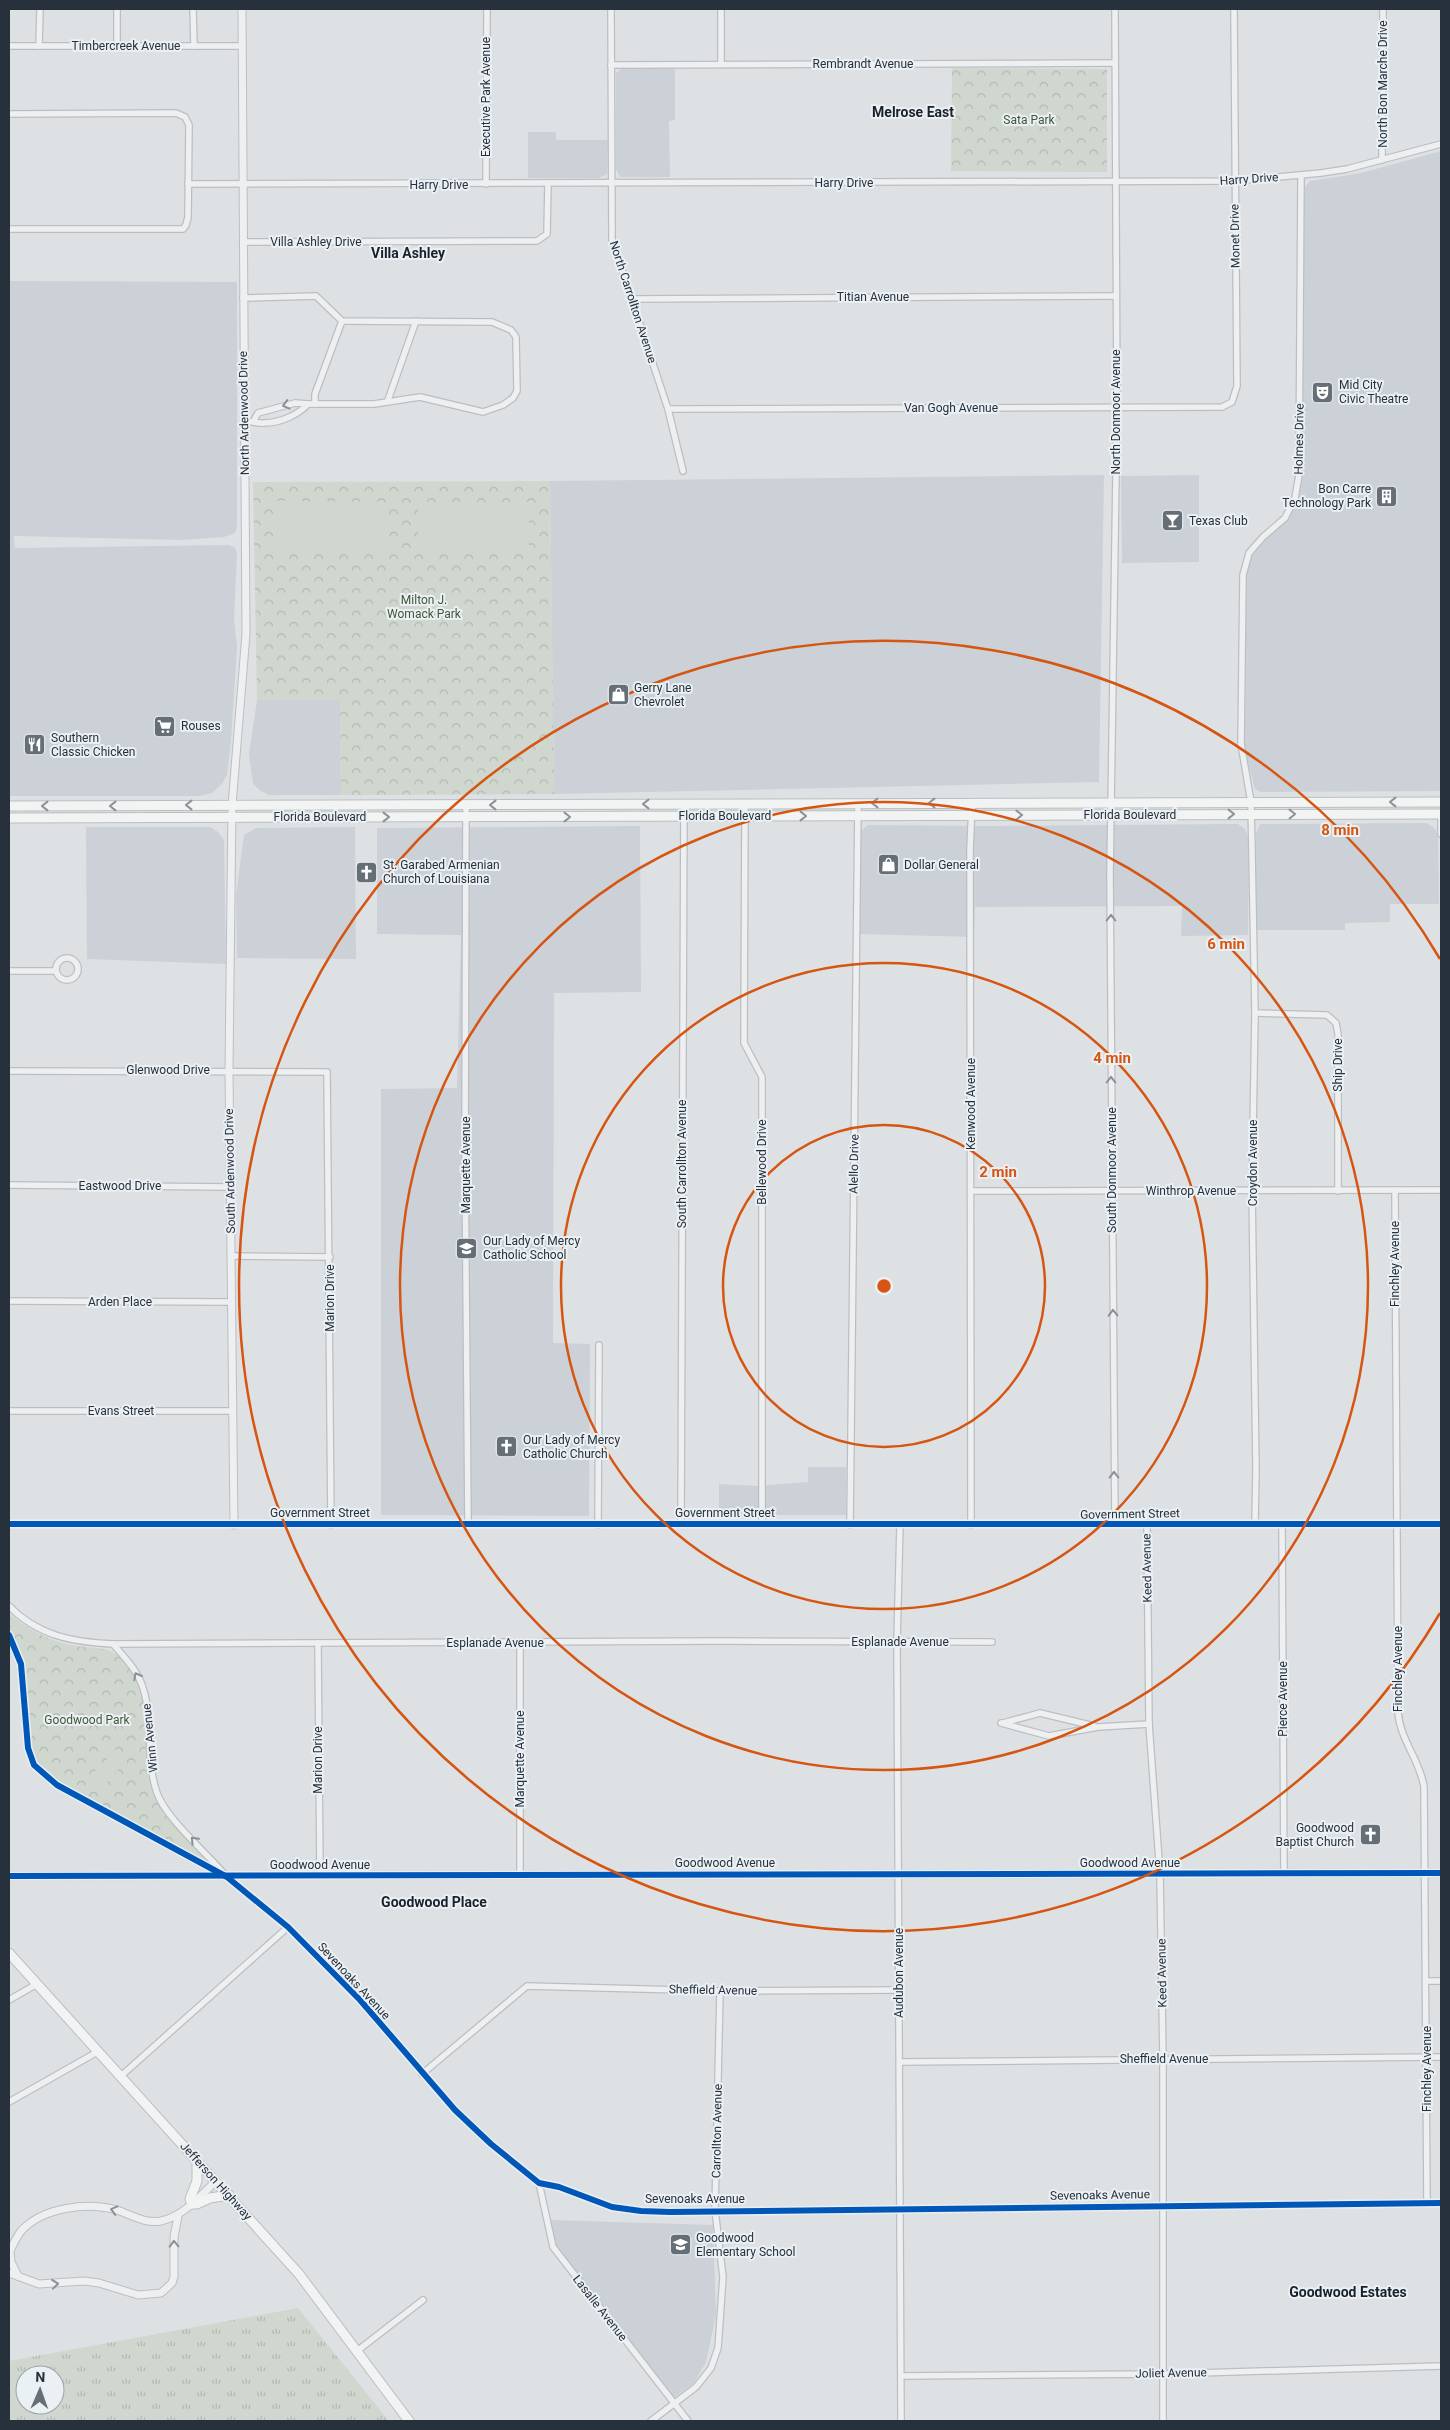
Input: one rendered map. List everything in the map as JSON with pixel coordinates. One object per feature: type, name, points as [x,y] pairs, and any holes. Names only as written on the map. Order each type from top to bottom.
[{"type":"main road","name":"Florida Boulevard","points":[[9,806],[1441,802]]},
{"type":"main road","points":[[1137,815],[1138,809],[1172,803]]},
{"type":"main road","points":[[541,805],[541,817]]},
{"type":"main road","points":[[81,806],[81,818]]},
{"type":"main road","name":"Florida Boulevard","points":[[9,818],[1441,814]]},
{"type":"main road","name":"Government Street","points":[[9,1524],[1441,1524]]},
{"type":"main road","name":"Jefferson Highway","points":[[9,1953],[299,2274],[409,2421]]},
{"type":"main road","points":[[198,2160],[197,2180],[190,2199],[192,2204],[197,2204],[210,2198],[229,2196]]},
{"type":"street","points":[[39,46],[40,9]]},
{"type":"street","points":[[116,9],[117,46]]},
{"type":"street","points":[[193,9],[194,46]]},
{"type":"street","name":"North Ardenwood Drive","points":[[232,817],[246,634],[242,9]]},
{"type":"street","name":"Executive Park Avenue","points":[[486,9],[486,184]]},
{"type":"street","name":"North Carrollton Avenue","points":[[611,9],[612,240],[668,409],[683,471]]},
{"type":"street","points":[[721,9],[721,64]]},
{"type":"street","name":"North Donmoor Avenue","points":[[1111,815],[1118,408],[1115,9]]},
{"type":"street","name":"Monet Drive","points":[[1232,402],[1237,386],[1234,9]]},
{"type":"street","name":"North Bon Marche Drive","points":[[1382,160],[1383,9]]},
{"type":"street","name":"Timbercreek Avenue","points":[[9,46],[242,46]]},
{"type":"street","name":"Rembrandt Avenue","points":[[611,65],[1115,63]]},
{"type":"street","points":[[9,114],[180,114],[185,117],[188,125],[186,225],[179,230],[9,229]]},
{"type":"street","name":"Harry Drive","points":[[188,184],[1235,181],[1348,169],[1441,144]]},
{"type":"street","name":"Holmes Drive","points":[[1251,802],[1241,744],[1243,574],[1249,553],[1263,537],[1285,518],[1295,498],[1299,475],[1301,175]]},
{"type":"street","name":"Villa Ashley Drive","points":[[243,242],[537,241],[548,234],[548,184]]},
{"type":"street","points":[[243,298],[316,296],[342,321],[492,322],[511,330],[516,337],[517,392],[513,398],[503,405],[483,412],[434,398],[420,397],[388,400],[374,404],[295,403],[258,413],[254,420]]},
{"type":"street","name":"Titian Avenue","points":[[631,299],[1116,296]]},
{"type":"street","points":[[244,422],[254,420],[262,424],[298,414],[312,404],[342,321]]},
{"type":"street","points":[[388,400],[416,321]]},
{"type":"street","name":"Van Gogh Avenue","points":[[668,409],[1222,408],[1232,402]]},
{"type":"street","name":"Croydon Avenue","points":[[1251,802],[1255,1013],[1252,1191],[1256,1468],[1255,1524]]},
{"type":"street","name":"Kenwood Avenue","points":[[971,1525],[972,803]]},
{"type":"street","name":"South Carrollton Avenue","points":[[681,1524],[684,804]]},
{"type":"street","name":"Bellewood Drive","points":[[745,804],[744,1043],[762,1077],[762,1524]]},
{"type":"street","name":"Alello Drive","points":[[850,1525],[858,804]]},
{"type":"street","name":"Marquette Avenue","points":[[466,805],[468,1524]]},
{"type":"street","points":[[1441,814],[1441,834]]},
{"type":"street","name":"South Donmoor Avenue","points":[[1111,815],[1114,1524]]},
{"type":"street","name":"South Ardenwood Drive","points":[[232,817],[229,1070],[234,1525]]},
{"type":"street","points":[[9,971],[55,971],[63,979],[73,978],[78,974],[78,964],[72,958],[64,958],[58,963],[55,971]]},
{"type":"street","name":"Ship Drive","points":[[1255,1013],[1327,1015],[1336,1023],[1338,1034],[1338,1191]]},
{"type":"street","name":"Glenwood Drive","points":[[9,1071],[229,1070],[327,1072]]},
{"type":"street","name":"Marion Drive","points":[[327,1072],[331,1525]]},
{"type":"street","name":"Eastwood Drive","points":[[9,1185],[230,1187]]},
{"type":"street","name":"Finchley Avenue","points":[[1395,1190],[1399,1721],[1402,1734],[1420,1771],[1424,1787],[1428,2059],[1427,2203]]},
{"type":"street","name":"Winthrop Avenue","points":[[971,1191],[1441,1190]]},
{"type":"street","points":[[231,1256],[330,1257]]},
{"type":"street","name":"Arden Place","points":[[9,1301],[231,1302]]},
{"type":"street","points":[[598,1524],[599,1345]]},
{"type":"street","name":"Evans Street","points":[[9,1411],[232,1411]]},
{"type":"street","name":"Keed Avenue","points":[[1147,1524],[1149,1724],[1160,1874],[1163,2059],[1163,2421]]},
{"type":"street","name":"Pierce Avenue","points":[[1282,1524],[1284,1874]]},
{"type":"street","name":"Audubon Avenue","points":[[900,1525],[898,1641],[901,2421]]},
{"type":"street","name":"Esplanade Avenue","points":[[9,1606],[32,1625],[63,1639],[80,1643],[992,1642]]},
{"type":"street","name":"Sevenoaks Avenue","points":[[9,1635],[20,1664],[28,1748],[34,1765],[40,1772],[57,1785],[102,1808],[204,1866],[227,1876],[288,1928],[360,2000],[422,2074],[491,2144],[539,2183],[612,2207],[641,2211],[1441,2203]]},
{"type":"street","name":"Marquette Avenue","points":[[520,1643],[520,1875]]},
{"type":"street","name":"Winn Avenue","points":[[113,1644],[130,1664],[143,1687],[148,1706],[151,1765],[158,1794],[170,1815],[227,1876]]},
{"type":"street","name":"Marion Drive","points":[[318,1644],[320,1876]]},
{"type":"street","points":[[1098,1727],[1040,1714],[1001,1723],[1049,1736],[1098,1727],[1149,1724]]},
{"type":"street","name":"Goodwood Avenue","points":[[9,1876],[1441,1873]]},
{"type":"street","points":[[121,2076],[288,1928]]},
{"type":"street","points":[[1427,1981],[1441,1981]]},
{"type":"street","points":[[9,2000],[37,1984]]},
{"type":"street","name":"Sheffield Avenue","points":[[422,2074],[527,1986],[720,1991],[899,1990]]},
{"type":"street","name":"Carrollton Avenue","points":[[651,2421],[696,2387],[711,2368],[718,2348],[723,2277],[715,2210],[720,1991]]},
{"type":"street","points":[[9,2102],[98,2051]]},
{"type":"street","name":"Sheffield Avenue","points":[[900,2062],[1163,2059],[1428,2059],[1441,2057]]},
{"type":"street","points":[[18,2276],[11,2262],[9,2252],[18,2235],[30,2223],[54,2212],[77,2206],[106,2208],[151,2221],[178,2216],[216,2181]]},
{"type":"street","name":"Lasalle Avenue","points":[[539,2183],[553,2247],[688,2421]]},
{"type":"street","points":[[9,2273],[39,2284],[84,2281],[99,2283],[138,2295],[161,2293],[172,2283],[174,2277],[174,2237],[178,2216]]},
{"type":"street","points":[[357,2351],[423,2300]]},
{"type":"street","name":"Joliet Avenue","points":[[901,2376],[1163,2374],[1441,2366]]},
{"type":"shaded area","points":[[675,67],[675,120],[669,121],[670,177],[620,177],[616,169],[616,73],[623,68]]},
{"type":"shaded area","points":[[528,132],[556,132],[556,140],[608,140],[607,174],[599,178],[528,178]]},
{"type":"shaded area","points":[[1441,151],[1441,791],[1261,792],[1255,789],[1245,750],[1246,576],[1251,557],[1285,518],[1295,498],[1299,475],[1300,294],[1305,187],[1310,181],[1361,173]]},
{"type":"shaded area","points":[[9,281],[237,282],[237,527],[235,533],[224,537],[181,540],[14,536],[15,548],[229,545],[235,548],[237,553],[234,620],[237,646],[231,741],[227,775],[222,784],[212,793],[199,796],[9,796]]},
{"type":"shaded area","points":[[1104,475],[1099,782],[554,794],[550,481]]},
{"type":"shaded area","points":[[1199,475],[1199,562],[1122,563],[1121,476]]},
{"type":"shaded area","points":[[257,700],[340,700],[341,795],[269,795],[253,784],[249,754]]},
{"type":"shaded area","points":[[1426,823],[1434,828],[1438,834],[1439,904],[1390,904],[1390,922],[1345,923],[1345,930],[1256,930],[1256,834],[1260,824]]},
{"type":"shaded area","points":[[1238,824],[1245,829],[1249,839],[1248,935],[1181,936],[1182,906],[975,907],[974,937],[859,934],[861,831],[868,825]]},
{"type":"shaded area","name":"Our Lady of Mercy Catholic School","points":[[640,826],[641,992],[554,993],[553,1343],[590,1344],[589,1516],[381,1515],[381,1089],[457,1088],[461,935],[377,934],[377,828]]},
{"type":"shaded area","points":[[86,827],[211,827],[218,832],[224,840],[226,964],[87,959]]},
{"type":"shaded area","points":[[355,827],[356,959],[237,958],[236,895],[244,835],[256,828]]},
{"type":"shaded area","points":[[808,1467],[846,1467],[846,1515],[719,1515],[719,1484],[757,1486],[808,1482]]},
{"type":"shaded area","points":[[551,2220],[713,2225],[716,2315],[706,2362],[694,2383],[673,2398],[556,2246]]},
{"type":"green space","name":"Sata Park","points":[[952,68],[1107,69],[1107,172],[951,171]]},
{"type":"green space","name":"Milton J. Womack Park","points":[[550,481],[554,794],[341,795],[340,700],[257,700],[253,482]]},
{"type":"green space","points":[[277,501],[388,502],[388,551],[277,551]]},
{"type":"green space","points":[[418,502],[529,502],[529,552],[418,551]]},
{"type":"green space","name":"Goodwood Park","points":[[9,1613],[30,1629],[46,1637],[72,1645],[108,1650],[127,1664],[136,1678],[142,1693],[145,1710],[147,1760],[154,1792],[164,1811],[185,1836],[209,1858],[211,1866],[59,1783],[39,1767],[31,1750],[24,1669],[20,1654],[9,1630]]},
{"type":"green space","points":[[116,1749],[128,1759],[101,1789],[89,1778]]},
{"type":"green space","points":[[298,2308],[389,2421],[9,2421],[9,2361]]},
{"type":"cycle path","points":[[9,1524],[1441,1524]]},
{"type":"cycle path","points":[[9,1635],[21,1664],[28,1748],[34,1765],[57,1785],[227,1877],[288,1927],[360,2000],[455,2110],[491,2144],[539,2183],[559,2187],[612,2207],[670,2212],[1441,2203]]},
{"type":"cycle path","points":[[9,1876],[1441,1873]]},
{"type":"place","name":"Mid City Civic Theatre","points":[[1323,392]]},
{"type":"place","name":"Bon Carre Technology Park","points":[[1387,496]]},
{"type":"place","name":"Texas Club","points":[[1173,521]]},
{"type":"place","name":"Gerry Lane Chevrolet","points":[[618,695]]},
{"type":"place","name":"Rouses","points":[[165,726]]},
{"type":"place","name":"Southern Classic Chicken","points":[[35,745]]},
{"type":"place","name":"Dollar General","points":[[888,865]]},
{"type":"place","name":"St. Garabed Armenian Church of Louisiana","points":[[367,872]]},
{"type":"place","name":"Our Lady of Mercy Catholic School","points":[[467,1248]]},
{"type":"place","name":"Our Lady of Mercy Catholic Church","points":[[507,1447]]},
{"type":"place","name":"Goodwood Baptist Church","points":[[1370,1835]]},
{"type":"place","name":"Goodwood Elementary School","points":[[680,2245]]},
{"type":"district","name":"Melrose East","points":[[913,112]]},
{"type":"district","name":"Villa Ashley","points":[[408,253]]},
{"type":"district","name":"Goodwood Place","points":[[434,1902]]},
{"type":"district","name":"Goodwood Estates","points":[[1348,2292]]}]
